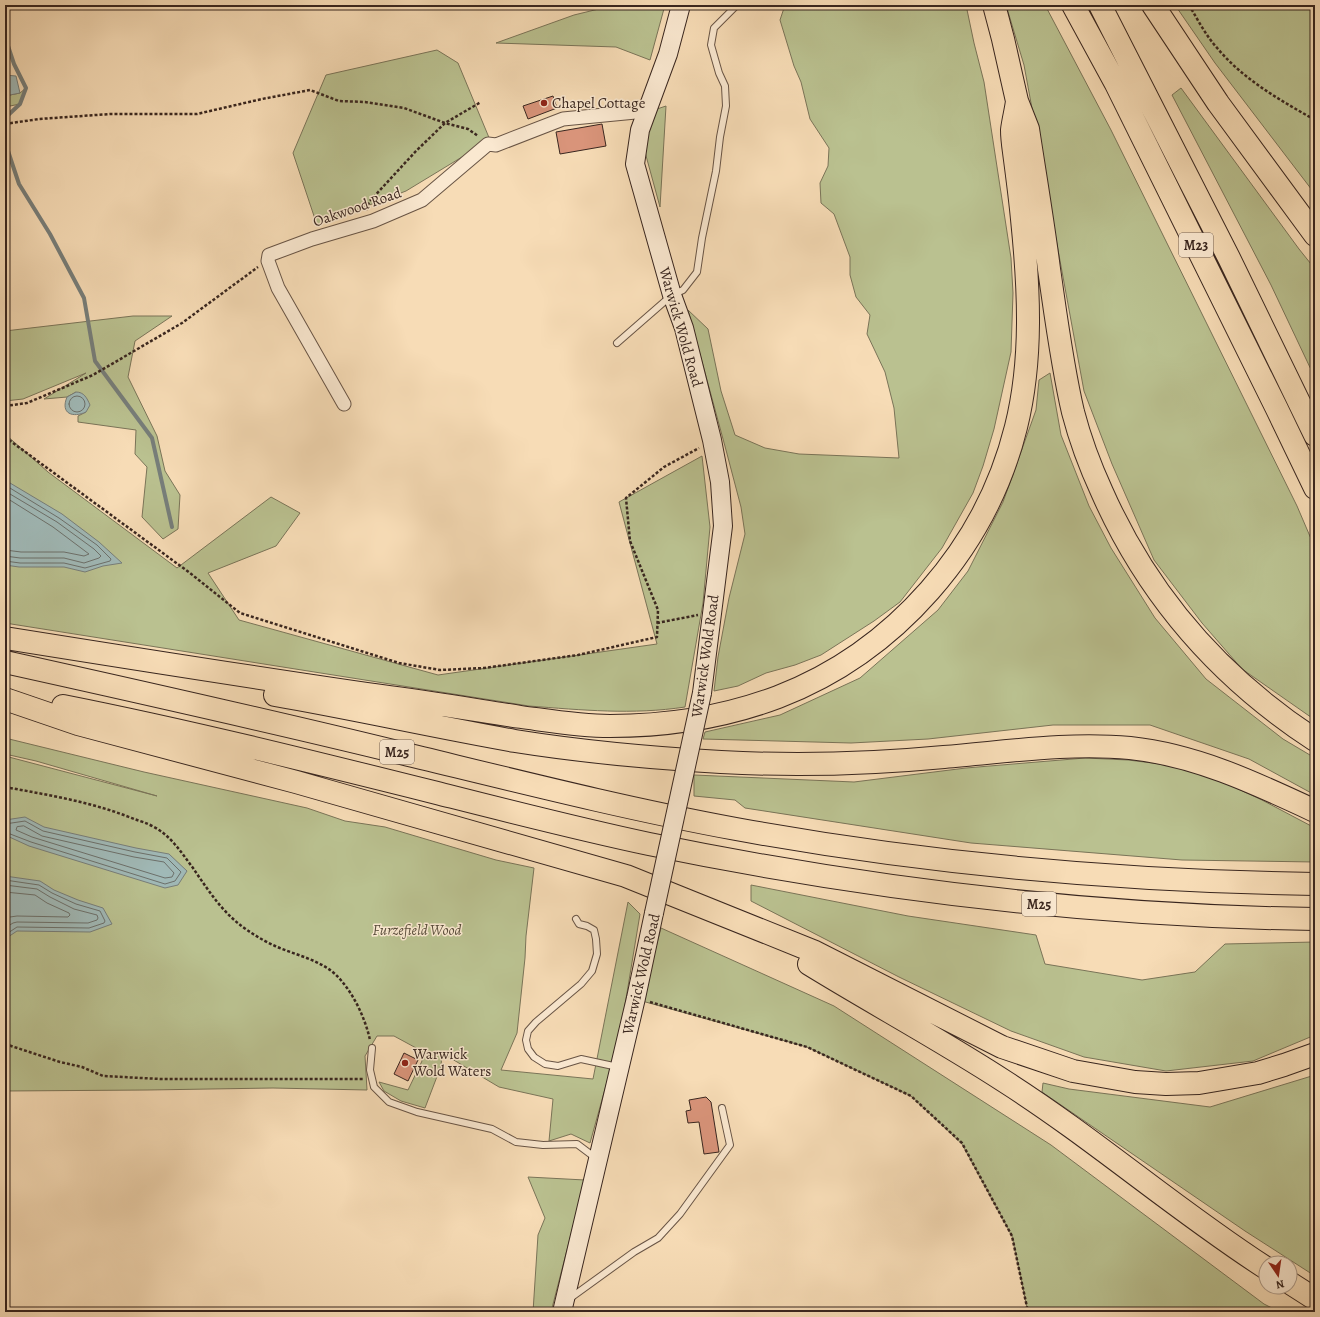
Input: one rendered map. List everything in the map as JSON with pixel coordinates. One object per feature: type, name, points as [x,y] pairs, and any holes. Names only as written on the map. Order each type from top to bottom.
[{"type":"highway","points":[[994,5],[1017,101],[1028,129],[1060,347],[1072,406],[1082,442],[1105,499],[1118,527],[1138,562],[1183,625],[1241,684],[1268,707],[1315,740]]},
{"type":"highway","name":"M23","points":[[1073,5],[1116,84],[1315,488]]},
{"type":"highway","name":"M23","points":[[1100,5],[1232,265],[1315,435]]},
{"type":"highway","points":[[1153,5],[1218,104],[1315,235]]},
{"type":"highway","points":[[5,638],[274,681],[588,726],[644,726],[690,720],[753,706],[807,684],[837,668],[866,649],[895,626],[922,599],[942,576],[967,541],[993,495],[1015,429],[1022,397],[1026,366],[1027,273],[1012,131],[1017,101]]},
{"type":"highway","points":[[5,656],[81,663],[134,671],[286,697],[517,741],[591,752],[654,758],[761,763],[843,763],[944,757],[1045,748],[1130,748],[1164,754],[1222,770],[1315,811]]},
{"type":"highway","name":"M25","points":[[5,662],[183,701],[581,797],[685,819],[782,837],[925,858],[1003,867],[1203,881],[1315,884]]},
{"type":"highway","name":"M25","points":[[5,695],[203,736],[625,838],[766,866],[909,889],[1037,903],[1159,913],[1315,919]]},
{"type":"highway","points":[[5,698],[78,724],[296,782],[626,876],[815,952],[939,1014],[1002,1048],[1073,1071],[1135,1082],[1166,1084],[1199,1083],[1258,1073],[1315,1054]]},
{"type":"highway","points":[[758,930],[811,965],[1005,1081],[1078,1132],[1225,1241],[1258,1263]]},
{"type":"highway","points":[[1298,1288],[1315,1299]]},
{"type":"street","name":"Warwick Wold Road","points":[[564,1307],[636,998],[702,693],[723,526],[720,482],[712,440],[684,328],[672,295],[634,164],[640,130],[668,54],[681,5]]},
{"type":"street","points":[[488,144],[496,145],[563,119],[646,111]]},
{"type":"street","name":"Oakwood Road","points":[[268,261],[269,255],[312,239],[373,221],[422,200],[488,144]]},
{"type":"street","points":[[268,261],[278,288],[344,404]]},
{"type":"lane","points":[[617,344],[672,295],[683,290],[697,272],[702,238],[716,171],[726,106],[725,86],[719,73],[711,45],[714,28],[736,5]]},
{"type":"lane","points":[[576,919],[579,924],[594,930],[597,954],[592,971],[581,984],[536,1022],[528,1031],[526,1040],[528,1049],[534,1057],[545,1064],[558,1066],[581,1059],[619,1067]]},
{"type":"lane","points":[[372,1048],[370,1070],[374,1087],[389,1102],[410,1109],[492,1129],[516,1142],[543,1145],[577,1144],[598,1160]]},
{"type":"lane","points":[[564,1307],[634,1252],[658,1238],[680,1214],[730,1145],[722,1108]]},
{"type":"path","points":[[1189,5],[1206,34],[1218,50],[1238,70],[1256,85],[1315,120]]},
{"type":"path","points":[[5,124],[39,119],[110,114],[198,114],[262,99],[310,90],[339,101],[365,102],[404,108],[445,123],[468,128],[488,144]]},
{"type":"path","points":[[365,211],[369,202],[416,151],[445,123],[481,102]]},
{"type":"path","points":[[5,406],[27,402],[93,375],[182,323],[268,261]]},
{"type":"path","points":[[5,436],[190,573],[240,613],[399,663],[440,670],[484,668],[578,655],[657,637],[658,610],[630,541],[626,498],[664,467],[712,440]]},
{"type":"path","points":[[657,623],[712,612]]},
{"type":"path","points":[[5,787],[113,810],[154,827],[170,838],[207,888],[238,924],[274,946],[299,954],[316,962],[335,974],[354,1000],[368,1029],[372,1048]]},
{"type":"path","points":[[636,998],[807,1047],[911,1096],[962,1144],[1012,1236],[1028,1312]]},
{"type":"path","points":[[5,1044],[60,1062],[82,1067],[103,1076],[161,1079],[372,1079]]},
{"type":"green space","points":[[615,5],[665,5],[650,60],[616,47],[496,43],[574,15]]},
{"type":"green space","points":[[785,5],[966,5],[984,82],[1011,258],[1013,293],[1011,352],[994,429],[973,493],[942,548],[900,602],[874,621],[821,655],[795,665],[766,673],[738,686],[714,691],[718,657],[729,598],[745,534],[741,507],[688,310],[708,329],[721,391],[735,435],[765,448],[799,454],[899,458],[894,408],[885,372],[867,334],[870,315],[856,297],[850,275],[850,257],[834,214],[821,203],[820,183],[828,166],[829,148],[810,119],[801,82],[794,66],[780,20]]},
{"type":"green space","points":[[1006,5],[1045,5],[1111,130],[1297,506],[1315,548],[1315,720],[1242,669],[1202,623],[1154,560],[1112,464],[1084,391],[1024,65]]},
{"type":"green space","points":[[1175,5],[1315,5],[1315,194],[1215,63]]},
{"type":"green space","points":[[437,50],[458,63],[490,140],[406,191],[317,225],[293,153],[326,75]]},
{"type":"green space","points":[[26,88],[20,104],[5,107],[5,96],[20,93]]},
{"type":"green space","points":[[1181,88],[1315,269],[1315,378],[1271,285],[1172,95]]},
{"type":"green space","points":[[666,106],[660,207],[645,152],[651,111]]},
{"type":"green space","points":[[133,316],[172,316],[135,341],[128,377],[157,436],[165,471],[180,495],[178,529],[163,539],[142,517],[147,467],[135,454],[136,430],[78,422],[78,416],[86,412],[76,392],[67,397],[44,399],[86,373],[23,399],[5,401],[5,331]]},
{"type":"green space","points":[[1050,373],[1061,435],[1089,506],[1111,548],[1155,618],[1206,679],[1283,739],[1315,758],[1315,795],[1249,759],[1150,725],[1053,725],[928,739],[851,743],[703,739],[705,732],[780,715],[860,678],[938,610],[968,571],[1003,502],[1036,410],[1039,380]]},
{"type":"green space","points":[[5,434],[48,472],[177,568],[271,497],[300,513],[276,546],[208,573],[239,620],[438,675],[657,644],[619,502],[702,456],[710,527],[703,603],[685,707],[646,711],[627,711],[529,706],[5,623]]},
{"type":"green space","name":"Furzefield Wood","points":[[5,738],[144,772],[307,808],[345,821],[385,827],[496,860],[534,868],[517,1033],[501,1070],[593,1079],[628,902],[640,914],[620,1035],[590,1143],[571,1134],[549,1141],[553,1099],[499,1087],[442,1053],[441,1066],[425,1108],[401,1101],[384,1091],[379,1082],[408,1090],[422,1061],[418,1049],[394,1036],[377,1036],[365,1056],[367,1090],[273,1088],[5,1091],[5,756],[157,796],[36,761],[5,754]]},
{"type":"green space","points":[[1085,758],[1128,760],[1193,768],[1262,800],[1315,828],[1315,862],[1182,860],[971,843],[745,808],[735,800],[694,796],[694,775],[854,782],[966,768]]},
{"type":"green space","points":[[751,885],[908,916],[1036,935],[1045,964],[1142,980],[1195,972],[1225,944],[1315,942],[1315,1035],[1253,1061],[1166,1071],[1084,1057],[1011,1031],[899,977],[751,901]]},
{"type":"green space","points":[[661,928],[834,1006],[1051,1145],[1264,1304],[1280,1312],[1028,1312],[1012,1236],[962,1144],[911,1096],[807,1047],[642,1001]]},
{"type":"green space","points":[[1315,1075],[1315,1276],[1298,1265],[1298,1255],[1282,1255],[1042,1092],[1043,1083],[1069,1089],[1210,1107]]},
{"type":"green space","points":[[528,1177],[585,1180],[551,1312],[533,1312],[538,1235],[545,1218]]},
{"type":"water","points":[[5,75],[16,76],[20,93],[5,96]]},
{"type":"water","points":[[76,392],[83,394],[90,405],[86,412],[77,415],[69,413],[65,407],[67,397]]},
{"type":"water","points":[[5,480],[62,514],[99,542],[122,563],[103,566],[85,572],[64,567],[19,567],[5,565]]},
{"type":"water","points":[[25,817],[44,827],[169,854],[187,871],[178,885],[165,888],[29,846],[5,835],[5,820]]},
{"type":"water","points":[[5,876],[40,881],[54,890],[103,908],[112,924],[90,932],[17,931],[5,939]]},
{"type":"building","name":"Chapel Cottage","points":[[553,96],[557,108],[528,119],[523,106]]},
{"type":"building","points":[[602,124],[606,146],[560,154],[556,132]]},
{"type":"building","points":[[404,1053],[418,1060],[408,1081],[394,1074]]},
{"type":"building","points":[[706,1097],[711,1102],[719,1152],[704,1154],[699,1122],[688,1123],[686,1111],[691,1110],[689,1100]]},
{"type":"waterway","points":[[5,37],[14,64],[26,88],[20,104],[5,118]]},
{"type":"waterway","points":[[5,142],[19,184],[50,234],[84,298],[95,361],[152,438],[172,527]]},
{"type":"place","name":"Chapel Cottage","points":[[544,103]]},
{"type":"place","name":"Warwick Wold Waters","points":[[405,1063]]}]
